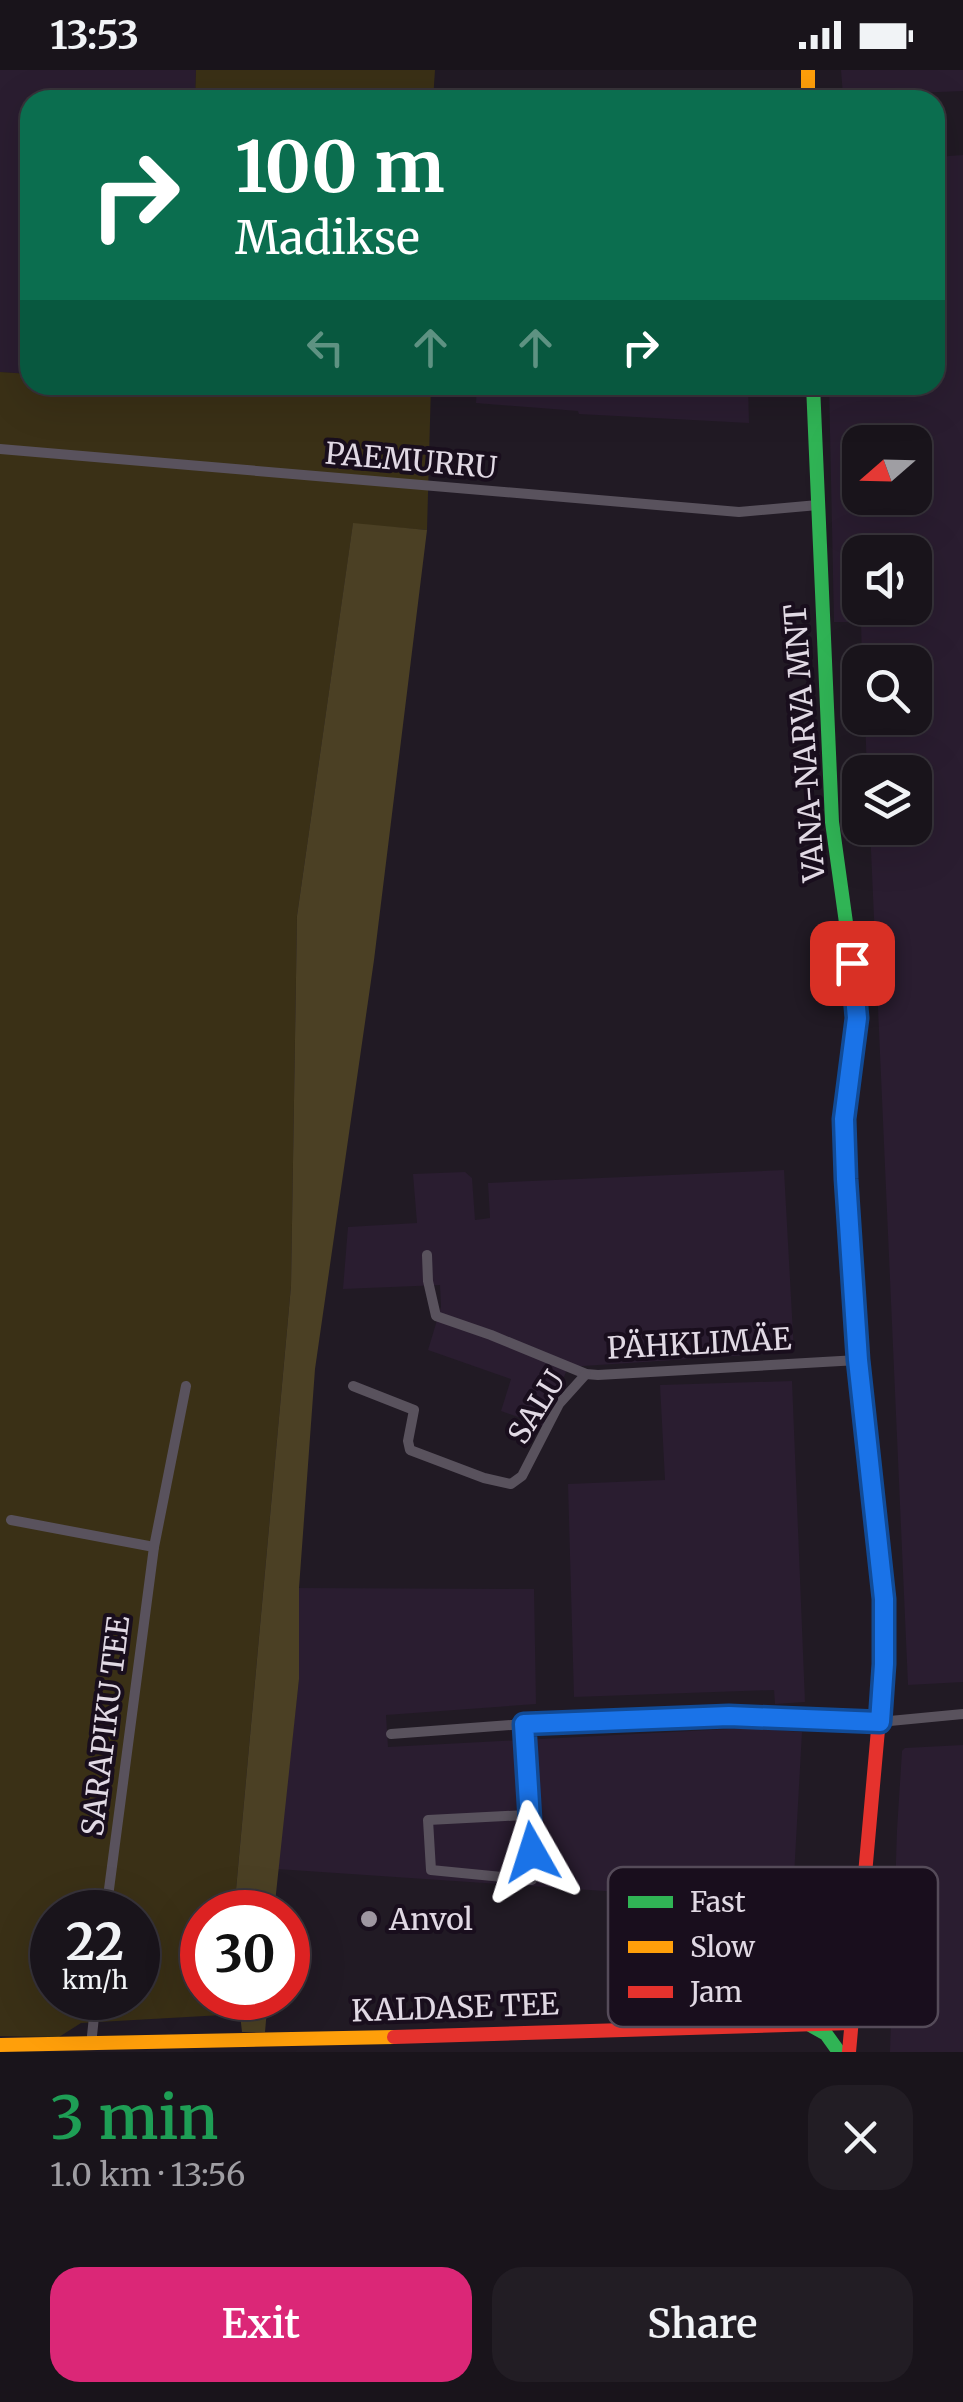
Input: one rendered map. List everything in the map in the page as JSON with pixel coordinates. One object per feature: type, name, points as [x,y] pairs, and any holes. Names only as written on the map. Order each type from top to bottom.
[{"type":"main road","name":"VANA-NARVA MNT","points":[[813,395],[832,822],[856,1002],[856,1043],[844,1119],[849,1254],[884,1599],[884,1664],[866,1867]]},
{"type":"main road","name":"KALDASE TEE","points":[[0,2045],[650,2027]]},
{"type":"main road","points":[[814,2027],[826,2034],[839,2052]]},
{"type":"main road","name":"VANA-NARVA MNT","points":[[849,2052],[851,2027]]},
{"type":"street","name":"PAEMURRU","points":[[0,449],[739,512],[818,505]]},
{"type":"street","name":"PÄHKLIMÄE","points":[[427,1255],[436,1316],[586,1374],[858,1360]]},
{"type":"street","name":"SALU","points":[[353,1386],[414,1410],[410,1450],[511,1484],[522,1476],[560,1404],[586,1374]]},
{"type":"street","name":"SARAPIKU TEE","points":[[109,1890],[154,1547],[186,1386]]},
{"type":"street","points":[[11,1520],[154,1547]]},
{"type":"street","points":[[391,1734],[729,1716],[880,1722],[963,1714]]},
{"type":"street","points":[[524,1724],[532,1880],[431,1870],[428,1820],[527,1816]]},
{"type":"street","points":[[91,2045],[94,2020]]},
{"type":"shaded area","points":[[0,70],[196,70],[195,90],[20,90],[20,373],[0,372]]},
{"type":"shaded area","points":[[196,70],[435,70],[434,90],[195,90]]},
{"type":"shaded area","points":[[841,70],[963,70],[963,91],[843,90]]},
{"type":"shaded area","points":[[963,155],[963,1682],[908,1685],[871,845],[932,845],[932,755],[866,755],[866,735],[932,735],[932,645],[862,645],[861,625],[932,625],[932,535],[842,535],[842,622],[834,622],[829,395],[945,395],[945,156]]},
{"type":"shaded area","points":[[0,372],[20,373],[20,395],[431,395],[427,530],[353,524],[297,916],[291,1286],[236,1890],[180,1890],[180,2017],[160,2019],[160,1890],[30,1890],[30,2020],[134,2020],[81,2023],[59,2037],[0,2036]]},
{"type":"shaded area","points":[[476,395],[748,395],[749,423],[579,414],[476,403]]},
{"type":"shaded area","points":[[353,523],[427,530],[374,960],[315,1369],[299,1588],[299,1679],[276,1890],[236,1890],[291,1286],[297,916]]},
{"type":"shaded area","points":[[784,1170],[794,1352],[568,1367],[544,1426],[501,1411],[511,1379],[428,1350],[441,1307],[440,1285],[343,1289],[348,1227],[417,1223],[413,1174],[465,1172],[472,1178],[475,1220],[490,1218],[488,1183]]},
{"type":"shaded area","points":[[792,1381],[805,1702],[775,1704],[774,1690],[574,1697],[568,1484],[665,1480],[660,1385]]},
{"type":"shaded area","points":[[299,1588],[534,1589],[536,1704],[386,1715],[388,1747],[747,1728],[802,1732],[795,1867],[608,1867],[608,1891],[277,1869],[299,1679]]},
{"type":"shaded area","points":[[963,1745],[963,2052],[890,2052],[891,2027],[938,2027],[938,1867],[896,1867],[905,1748]]},
{"type":"shaded area","points":[[241,2020],[266,2020],[265,2032],[242,2032]]},
{"type":"traffic: fast","points":[[813,395],[832,822],[857,1002],[850,1079]]},
{"type":"traffic: fast","points":[[814,2027],[826,2034],[839,2052]]},
{"type":"traffic: slow","points":[[808,70],[808,90]]},
{"type":"traffic: slow","points":[[850,1079],[845,1119],[849,1254],[877,1533]]},
{"type":"traffic: slow","points":[[0,2045],[394,2037]]},
{"type":"traffic: jam","points":[[866,1867],[884,1663],[884,1599],[877,1533]]},
{"type":"traffic: jam","points":[[394,2037],[720,2027]]},
{"type":"traffic: jam","points":[[849,2052],[851,2027]]},
{"type":"place","name":"Anvol","points":[[369,1919]]},
{"type":"route","points":[[532,1852],[524,1724],[729,1716],[880,1722],[884,1599],[858,1360],[846,1179],[844,1119],[857,1018],[852,963]]}]
